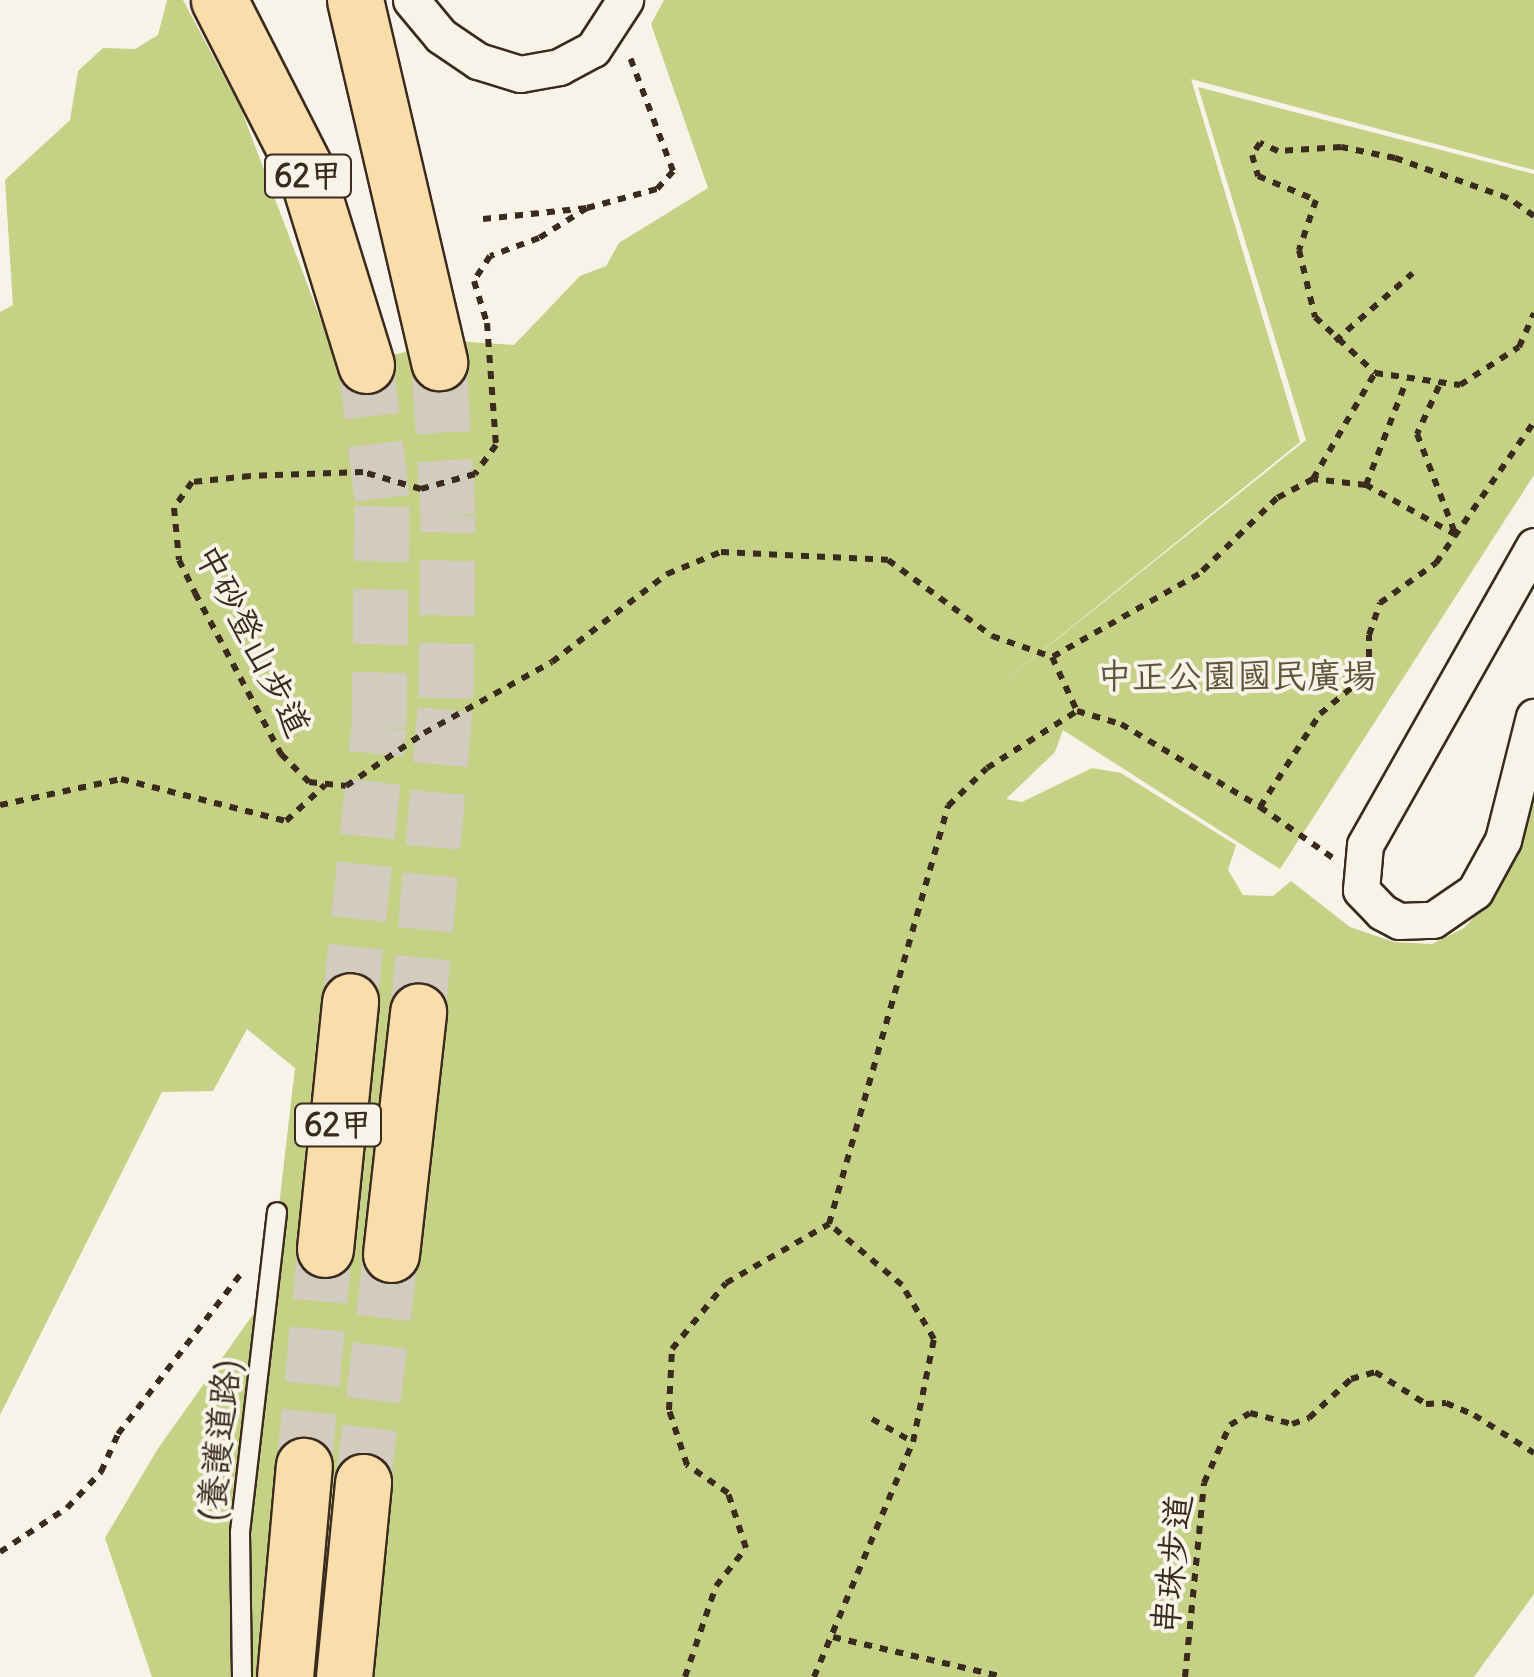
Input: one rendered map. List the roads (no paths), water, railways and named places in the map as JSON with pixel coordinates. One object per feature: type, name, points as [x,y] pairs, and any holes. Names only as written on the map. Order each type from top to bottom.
[{"type":"highway","name":"62甲","points":[[219,0],[306,171],[366,365]]},
{"type":"highway","name":"62甲","points":[[356,0],[439,362]]},
{"type":"highway","name":"62甲","points":[[325,1249],[350,1001]]},
{"type":"highway","name":"62甲","points":[[391,1254],[418,1012]]},
{"type":"highway","points":[[285,1677],[304,1466]]},
{"type":"highway","points":[[344,1677],[364,1482]]},
{"type":"street","points":[[411,0],[441,36],[478,60],[520,74],[559,68],[593,49],[621,9]]},
{"type":"street","points":[[1534,546],[1380,812],[1359,876],[1382,912],[1414,923],[1433,920],[1475,891],[1503,840],[1534,717]]},
{"type":"lane","name":"(養護道路)","points":[[242,1677],[240,1532],[276,1212]]},
{"type":"tunnel","points":[[418,1012],[446,698],[448,515],[439,362]]},
{"type":"tunnel","points":[[350,1001],[379,727],[382,498],[366,365]]},
{"type":"tunnel","points":[[304,1466],[325,1249]]},
{"type":"tunnel","points":[[363,1482],[391,1254]]},
{"type":"park label","name":"中正公園國民廣場","points":[[1237,675]]}]
